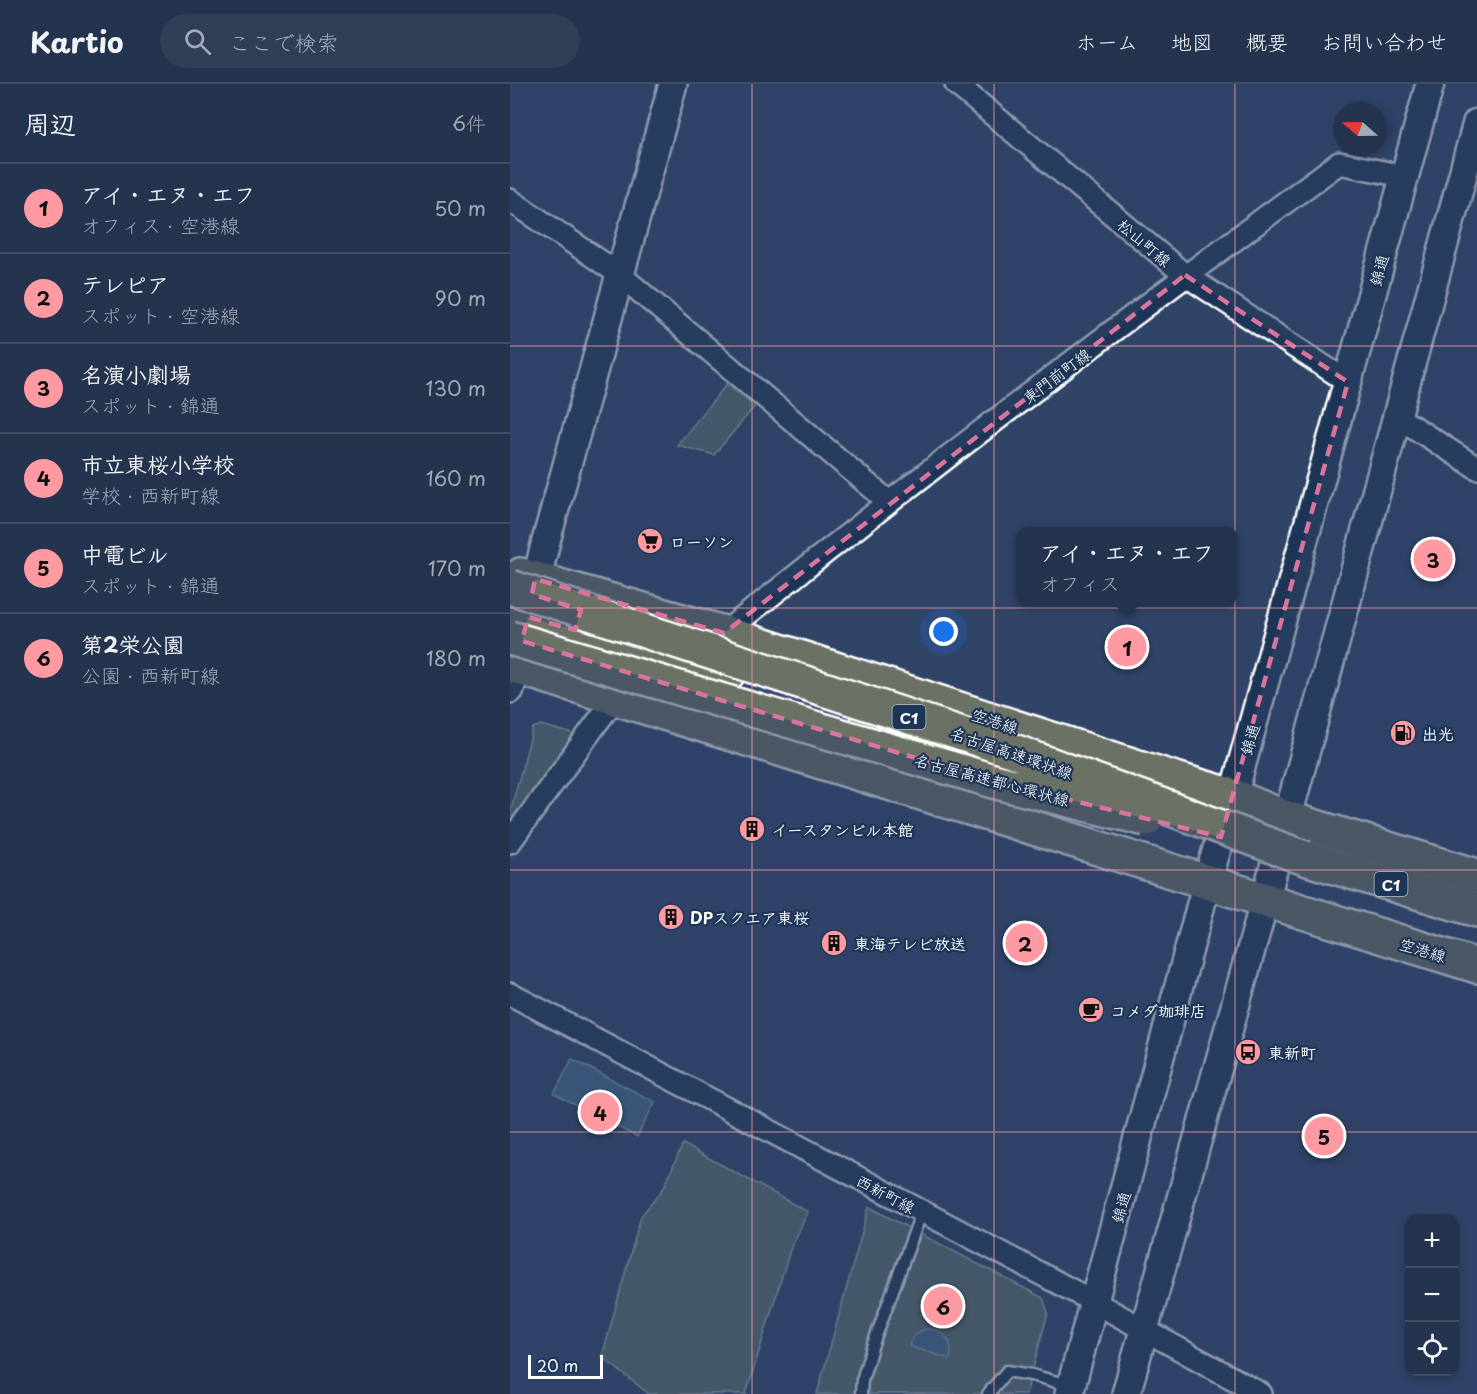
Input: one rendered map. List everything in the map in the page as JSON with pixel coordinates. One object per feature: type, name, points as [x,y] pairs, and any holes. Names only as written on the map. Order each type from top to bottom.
[{"type":"main road","name":"空港線","points":[[518,579],[724,633],[1233,796],[1286,818],[1477,876]]},
{"type":"main road","name":"名古屋高速環状線","points":[[518,579],[1008,749],[1305,858]]},
{"type":"main road","name":"空港線","points":[[514,648],[615,698],[1477,966]]},
{"type":"main road","points":[[514,648],[869,713],[922,697]]},
{"type":"main road","name":"名古屋高速都心環状線","points":[[514,648],[997,782],[1305,858],[1477,910]]},
{"type":"street","points":[[514,648],[518,579],[619,274],[673,84]]},
{"type":"street","name":"松山町線","points":[[956,84],[1185,275],[1348,382]]},
{"type":"street","name":"錦通","points":[[1070,1390],[1207,882],[1233,796],[1430,84]]},
{"type":"street","points":[[1126,1394],[1265,900],[1477,123]]},
{"type":"street","name":"東門前町線","points":[[724,633],[889,502],[1185,275],[1339,163],[1403,177]]},
{"type":"street","points":[[510,200],[619,274],[889,502]]},
{"type":"street","points":[[1396,416],[1477,468]]},
{"type":"street","points":[[510,842],[615,698]]},
{"type":"street","name":"西新町線","points":[[510,994],[1094,1302],[1261,1394]]},
{"type":"lane","points":[[861,1394],[862,1380],[872,1347],[922,1211]]},
{"type":"lane","points":[[988,1394],[1007,1371],[1032,1375],[1070,1390]]},
{"type":"highlighted area","points":[[1185,275],[1348,382],[1221,837],[997,782],[522,641],[528,617],[575,630],[581,610],[532,594],[535,579],[724,633]]},
{"type":"green space","points":[[727,384],[755,406],[714,455],[677,445]]},
{"type":"green space","points":[[540,725],[577,735],[510,825],[510,812],[533,728]]},
{"type":"green space","points":[[683,1144],[808,1212],[790,1250],[746,1394],[649,1394],[602,1357],[641,1216],[663,1189]]},
{"type":"green space","points":[[869,1207],[1043,1298],[1048,1313],[1026,1394],[817,1394]]},
{"type":"water","points":[[572,1059],[655,1102],[637,1137],[554,1094]]},
{"type":"water","points":[[925,1329],[937,1331],[946,1337],[950,1347],[950,1359],[909,1346],[914,1335]]},
{"type":"place","name":"ローソン","points":[[650,541]]},
{"type":"place","name":"名演小劇場","points":[[1433,559]]},
{"type":"place","name":"アイ・エヌ・エフ","points":[[1127,647]]},
{"type":"place","name":"出光","points":[[1403,733]]},
{"type":"place","name":"イースタンビル本館","points":[[752,829]]},
{"type":"place","name":"DPスクエア東桜","points":[[671,917]]},
{"type":"place","name":"東海テレビ放送","points":[[834,943]]},
{"type":"place","name":"テレピア","points":[[1025,943]]},
{"type":"place","name":"コメダ珈琲店","points":[[1091,1010]]},
{"type":"place","name":"東新町","points":[[1248,1052]]},
{"type":"place","name":"市立東桜小学校","points":[[600,1112]]},
{"type":"place","name":"中電ビル","points":[[1324,1136]]},
{"type":"place","name":"第2栄公園","points":[[943,1306]]}]
